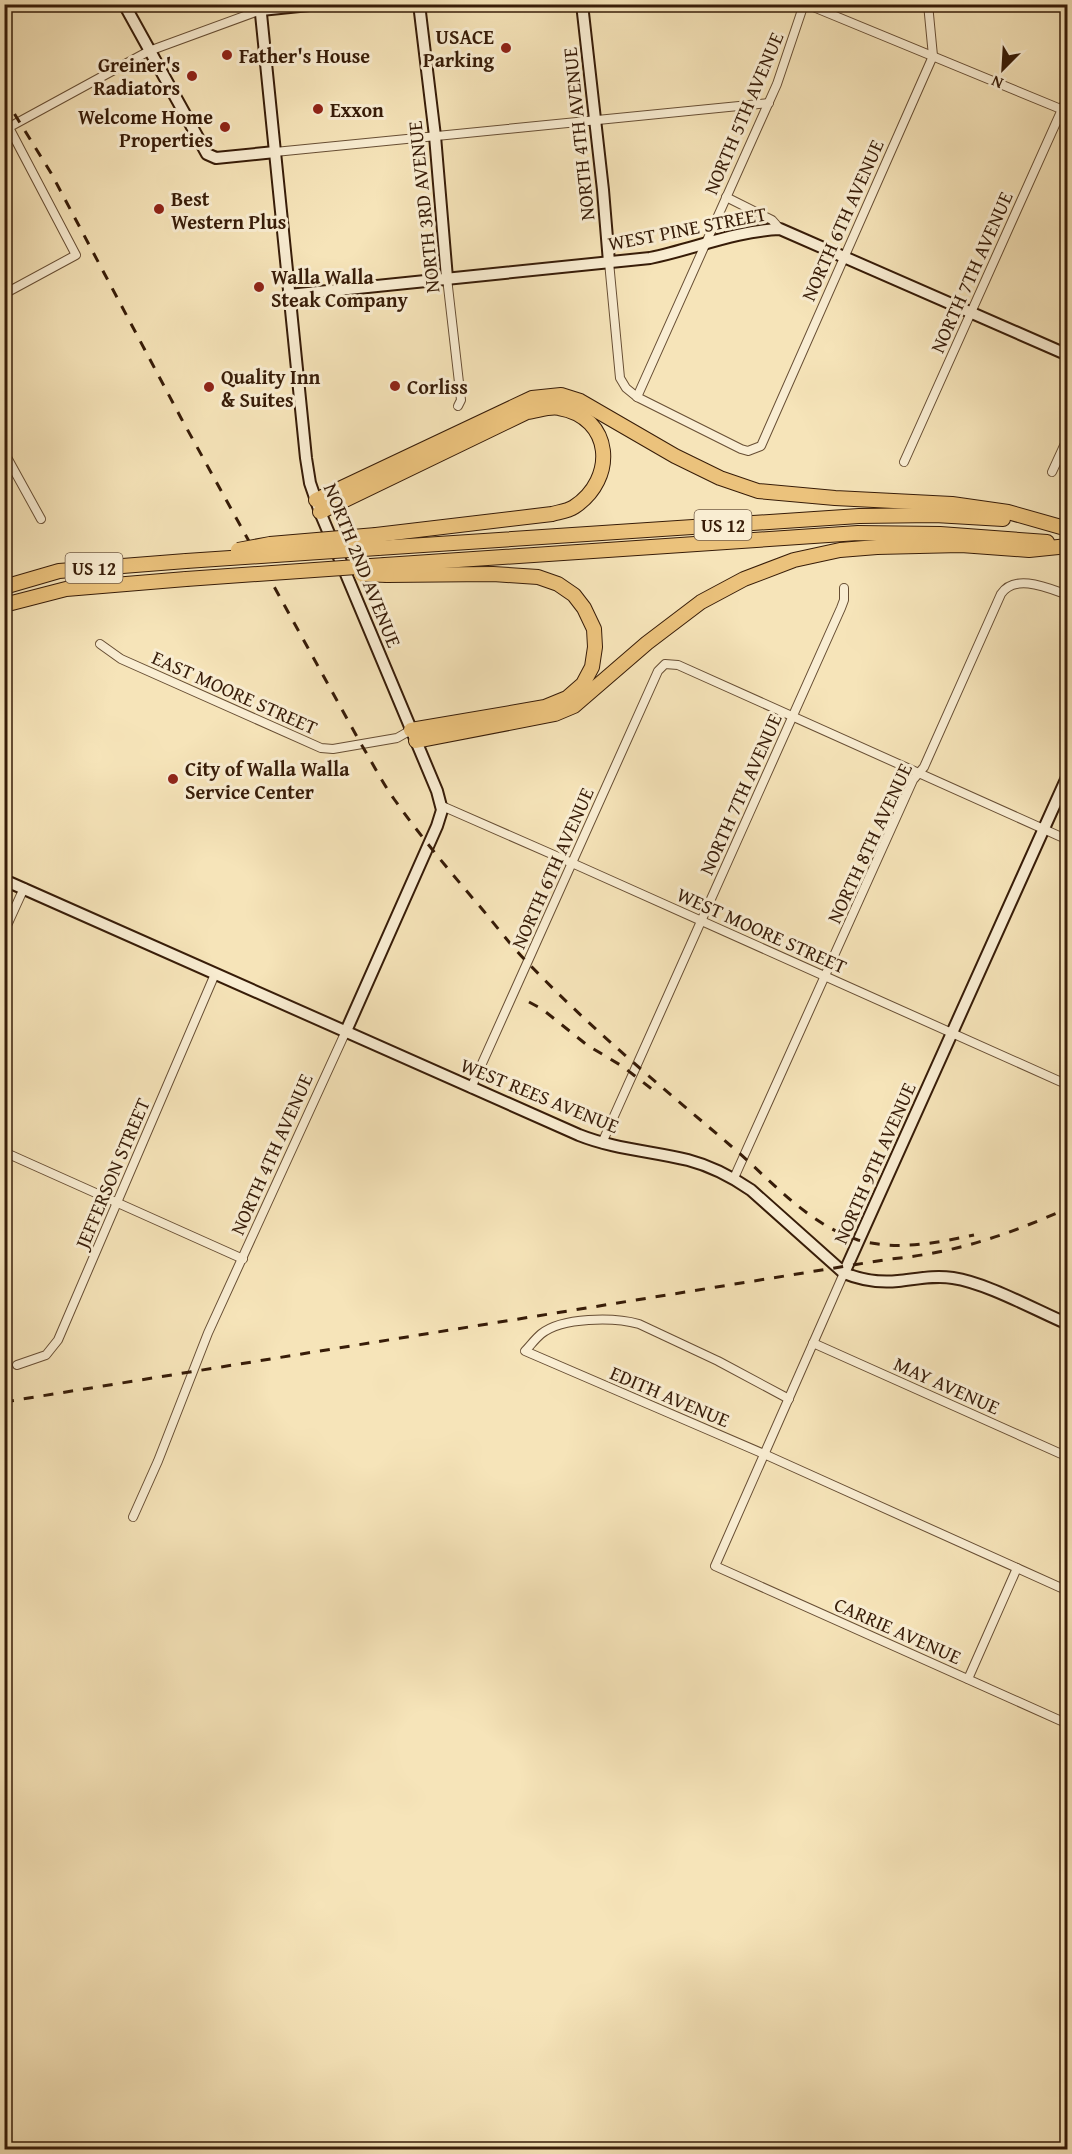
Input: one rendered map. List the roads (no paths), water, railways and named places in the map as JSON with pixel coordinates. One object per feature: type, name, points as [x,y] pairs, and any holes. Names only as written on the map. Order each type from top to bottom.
[{"type":"highway","points":[[318,506],[532,398],[561,395],[580,401],[684,461],[720,478],[758,491],[834,498],[952,504],[1008,512],[1068,529]]},
{"type":"highway","points":[[318,506],[527,412],[557,407],[578,414],[597,432],[605,451],[602,476],[591,492],[573,508],[552,514],[377,541]]},
{"type":"highway","name":"US 12","points":[[4,587],[60,571],[186,561],[377,541],[859,516],[935,515],[1013,520],[1068,529]]},
{"type":"highway","name":"US 12","points":[[4,605],[66,589],[293,571],[386,570],[858,533],[951,535],[1068,545]]},
{"type":"highway","points":[[413,736],[555,714],[574,706],[647,643],[701,602],[744,579],[794,560],[840,550],[877,547],[961,545],[1029,550],[1068,545]]},
{"type":"highway","points":[[386,570],[538,578],[558,584],[574,595],[584,608],[594,629],[595,647],[592,667],[583,684],[567,698],[545,707],[413,736]]},
{"type":"street","points":[[124,4],[209,156],[216,158],[769,103]]},
{"type":"street","points":[[7,129],[149,51],[261,7],[319,4]]},
{"type":"street","name":"NORTH 3RD AVENUE","points":[[419,4],[435,136],[447,278],[461,400],[458,406]]},
{"type":"street","name":"NORTH 4TH AVENUE","points":[[582,4],[596,120],[620,378],[626,388],[637,397]]},
{"type":"street","points":[[805,4],[1065,110]]},
{"type":"street","name":"NORTH 5TH AVENUE","points":[[637,397],[769,103],[805,4]]},
{"type":"street","name":"NORTH 6TH AVENUE","points":[[637,397],[741,449],[748,451],[760,446],[933,56],[928,4]]},
{"type":"street","name":"NORTH 2ND AVENUE","points":[[261,7],[306,458],[318,506],[442,806]]},
{"type":"street","name":"NORTH 7TH AVENUE","points":[[904,462],[970,312],[1065,110],[1068,96]]},
{"type":"street","points":[[4,118],[7,129],[76,255],[4,294]]},
{"type":"street","points":[[726,196],[772,220],[780,229]]},
{"type":"street","name":"WEST PINE STREET","points":[[289,295],[609,262],[667,254],[752,231],[780,229],[1068,355]]},
{"type":"street","points":[[1052,472],[1068,437]]},
{"type":"street","points":[[5,452],[41,519]]},
{"type":"street","name":"NORTH 8TH AVENUE","points":[[734,1178],[913,780],[924,767],[1005,588],[1015,583],[1026,584],[1045,587],[1068,595]]},
{"type":"street","name":"NORTH 7TH AVENUE","points":[[602,1143],[841,608],[844,588]]},
{"type":"street","name":"EAST MOORE STREET","points":[[100,644],[121,659],[321,748],[333,749],[413,736]]},
{"type":"street","name":"NORTH 6TH AVENUE","points":[[471,1088],[658,670],[665,664],[678,665],[793,716]]},
{"type":"street","points":[[793,716],[1068,840]]},
{"type":"street","name":"EAST MOORE STREET","points":[[398,738],[413,736]]},
{"type":"street","name":"NORTH 9TH AVENUE","points":[[715,1566],[1068,775]]},
{"type":"street","name":"NORTH 4TH AVENUE","points":[[133,1517],[158,1461],[208,1333],[346,1031],[439,821],[442,806]]},
{"type":"street","name":"WEST MOORE STREET","points":[[442,806],[1068,1085]]},
{"type":"street","name":"WEST REES AVENUE","points":[[4,880],[579,1135],[602,1143],[688,1160],[734,1178],[844,1273],[885,1282],[928,1277],[955,1278],[984,1287],[1068,1324]]},
{"type":"street","points":[[4,932],[24,888]]},
{"type":"street","name":"JEFFERSON STREET","points":[[17,1365],[40,1359],[52,1350],[58,1340],[215,974]]},
{"type":"street","points":[[4,1152],[243,1259]]},
{"type":"street","name":"EDITH AVENUE","points":[[789,1399],[718,1361],[628,1322],[576,1322],[554,1327],[541,1334],[525,1352],[764,1454],[1068,1591]]},
{"type":"street","name":"MAY AVENUE","points":[[813,1343],[1068,1458]]},
{"type":"street","name":"CARRIE AVENUE","points":[[715,1566],[1068,1724]]},
{"type":"street","points":[[968,1679],[1017,1568]]},
{"type":"railway","points":[[4,97],[51,173],[181,418],[381,779],[426,841],[511,944],[602,1035],[790,1199],[822,1223],[858,1240],[887,1245],[931,1243],[974,1235]]},
{"type":"railway","points":[[529,1002],[542,1009],[587,1045],[622,1066],[653,1090]]},
{"type":"railway","points":[[4,1402],[937,1252],[1024,1227],[1068,1208]]},
{"type":"place","name":"USACE Parking","points":[[506,48]]},
{"type":"place","name":"Father's House","points":[[227,55]]},
{"type":"place","name":"Greiner's Radiators","points":[[192,76]]},
{"type":"place","name":"Exxon","points":[[318,109]]},
{"type":"place","name":"Welcome Home Properties","points":[[225,127]]},
{"type":"place","name":"Best Western Plus","points":[[159,209]]},
{"type":"place","name":"Walla Walla Steak Company","points":[[259,287]]},
{"type":"place","name":"Corliss","points":[[395,386]]},
{"type":"place","name":"Quality Inn & Suites","points":[[209,387]]},
{"type":"place","name":"City of Walla Walla Service Center","points":[[173,779]]}]
